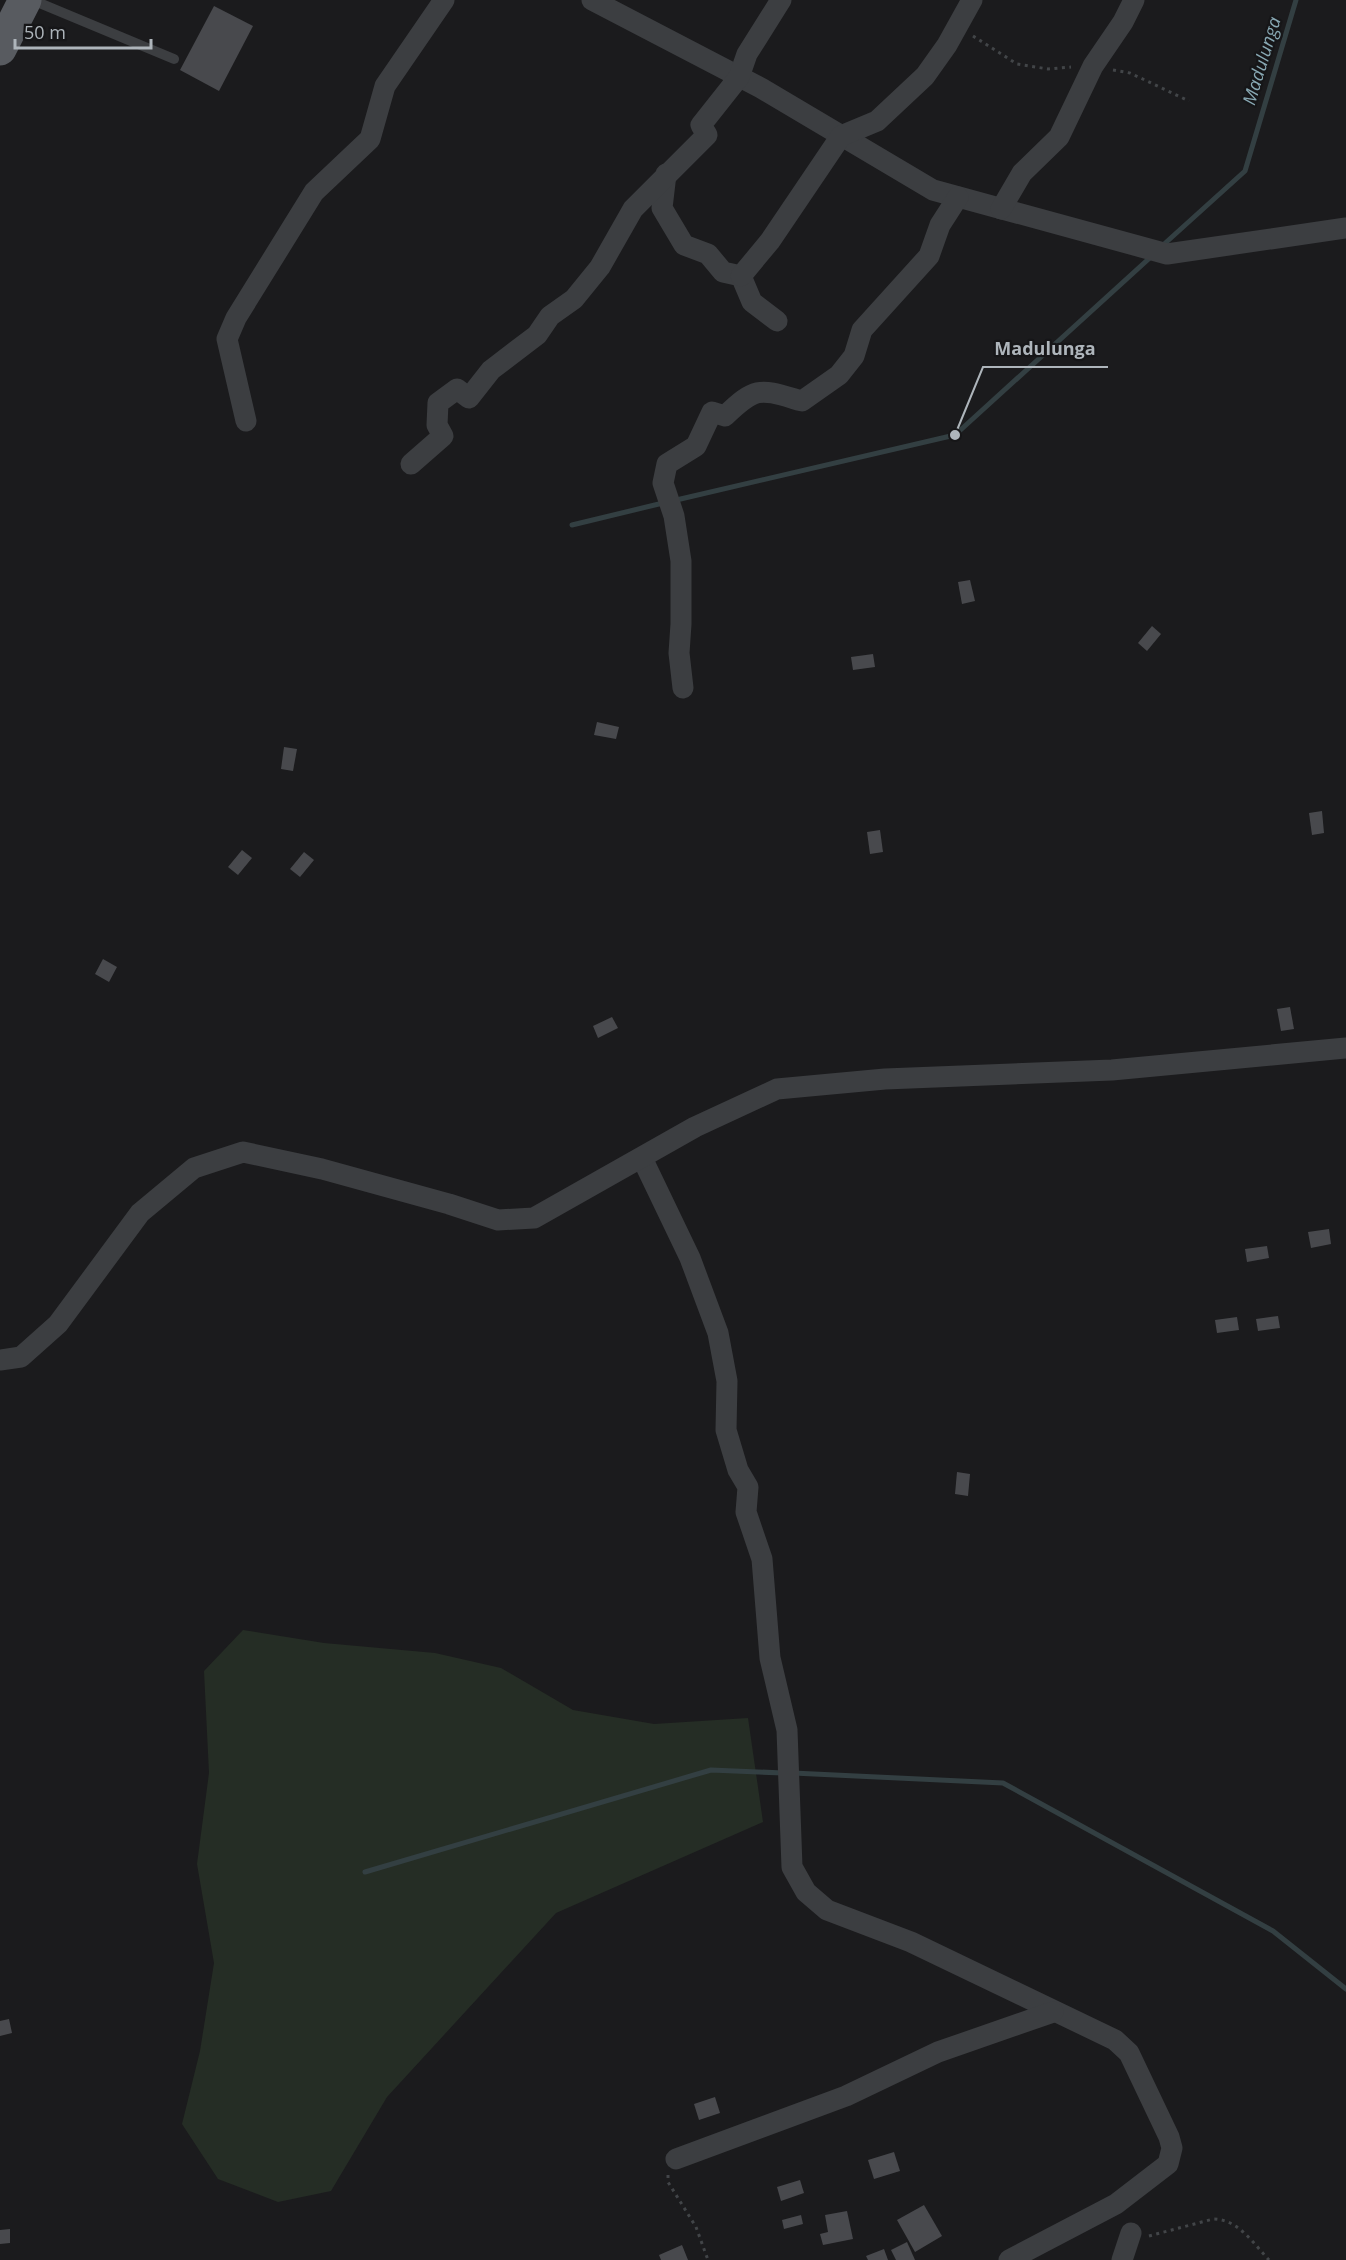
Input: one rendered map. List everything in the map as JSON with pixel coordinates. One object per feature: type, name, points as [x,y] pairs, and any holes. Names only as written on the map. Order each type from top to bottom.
[{"type":"main road","points":[[0,49],[26,0]]},
{"type":"street","points":[[246,421],[227,339],[236,318],[314,192],[370,140],[385,86],[444,0]]},
{"type":"street","points":[[411,464],[443,436],[437,425],[438,403],[457,389],[469,398],[491,370],[537,335],[550,316],[574,299],[600,267],[633,209],[707,135],[701,125],[739,77],[747,54],[781,0]]},
{"type":"street","points":[[741,276],[770,242],[841,136],[877,122],[926,76],[972,0]]},
{"type":"street","points":[[1001,209],[1022,173],[1059,137],[1093,66],[1123,22],[1134,0]]},
{"type":"street","points":[[595,1],[739,77],[933,190],[1167,254],[1346,228]]},
{"type":"street","points":[[666,174],[662,208],[684,245],[708,254],[723,272],[741,276]]},
{"type":"street","points":[[683,688],[679,653],[681,561],[674,516],[663,483],[668,464],[696,446],[712,412],[725,416],[748,394],[766,391],[802,401],[839,375],[854,356],[862,330],[929,256],[940,225],[958,197]]},
{"type":"street","points":[[741,276],[752,302],[777,321]]},
{"type":"street","points":[[0,1360],[21,1357],[58,1324],[140,1213],[194,1168],[243,1152],[322,1169],[449,1204],[498,1221],[534,1218],[695,1127],[777,1089],[885,1079],[1112,1070],[1346,1048]]},
{"type":"street","points":[[642,1158],[690,1258],[718,1333],[727,1381],[726,1430],[738,1470],[748,1487],[746,1512],[762,1559],[770,1658],[787,1730],[792,1867],[806,1892],[827,1910],[911,1942],[1115,2040],[1128,2053],[1172,2148],[1168,2164],[1116,2204],[1009,2260]]},
{"type":"street","points":[[676,2159],[846,2096],[938,2052],[1053,2012]]},
{"type":"street","points":[[1122,2260],[1131,2233]]},
{"type":"lane","points":[[32,0],[174,59]]},
{"type":"path","points":[[960,20],[976,40],[1017,64],[1048,69],[1093,66],[1130,73],[1190,101]]},
{"type":"path","points":[[676,2159],[667,2166],[668,2182],[696,2227],[708,2260]]},
{"type":"path","points":[[1131,2233],[1139,2237],[1148,2237],[1214,2219],[1224,2219],[1233,2222],[1269,2260]]},
{"type":"shaded area","points":[[243,1630],[324,1643],[435,1653],[501,1668],[573,1710],[654,1724],[748,1718],[763,1822],[556,1913],[387,2097],[331,2191],[278,2202],[218,2179],[182,2124],[200,2051],[214,1963],[197,1864],[209,1773],[204,1671]]},
{"type":"building","points":[[214,6],[253,26],[219,91],[180,70]]},
{"type":"building","points":[[970,580],[975,601],[962,604],[958,582]]},
{"type":"building","points":[[1152,626],[1161,634],[1147,651],[1138,643]]},
{"type":"building","points":[[873,654],[875,667],[853,670],[851,657]]},
{"type":"building","points":[[597,722],[619,727],[616,739],[594,735]]},
{"type":"building","points":[[284,747],[297,749],[293,771],[281,769]]},
{"type":"building","points":[[1322,811],[1324,833],[1312,835],[1309,813]]},
{"type":"building","points":[[880,830],[883,852],[870,854],[867,832]]},
{"type":"building","points":[[242,850],[252,858],[238,875],[228,867]]},
{"type":"building","points":[[304,852],[314,860],[300,877],[290,869]]},
{"type":"building","points":[[103,959],[117,967],[109,982],[95,974]]},
{"type":"building","points":[[1290,1007],[1294,1029],[1281,1031],[1277,1009]]},
{"type":"building","points":[[612,1017],[618,1028],[598,1038],[593,1026]]},
{"type":"building","points":[[1329,1229],[1331,1244],[1311,1248],[1308,1232]]},
{"type":"building","points":[[1267,1246],[1269,1258],[1247,1262],[1245,1249]]},
{"type":"building","points":[[1278,1316],[1280,1328],[1258,1331],[1256,1319]]},
{"type":"building","points":[[1237,1317],[1239,1330],[1217,1333],[1215,1320]]},
{"type":"building","points":[[957,1472],[970,1474],[968,1496],[955,1494]]},
{"type":"building","points":[[9,2019],[12,2033],[0,2036],[0,2021]]},
{"type":"building","points":[[715,2097],[720,2113],[699,2120],[694,2104]]},
{"type":"building","points":[[894,2152],[900,2171],[874,2179],[868,2160]]},
{"type":"building","points":[[800,2180],[804,2193],[781,2201],[777,2187]]},
{"type":"building","points":[[924,2205],[942,2236],[915,2252],[897,2220]]},
{"type":"building","points":[[847,2211],[853,2239],[823,2245],[820,2234],[828,2232],[825,2215]]},
{"type":"building","points":[[801,2215],[803,2224],[784,2229],[782,2220]]},
{"type":"building","points":[[10,2229],[10,2243],[0,2244],[0,2230]]},
{"type":"building","points":[[907,2242],[915,2260],[896,2260],[891,2250]]},
{"type":"building","points":[[682,2245],[688,2260],[661,2260],[659,2255]]},
{"type":"building","points":[[884,2249],[888,2260],[868,2260],[866,2256]]},
{"type":"waterway","name":"Madulunga","points":[[1162,246],[1245,171],[1296,0]]},
{"type":"waterway","name":"Madulunga","points":[[672,501],[955,435],[1153,255]]},
{"type":"waterway","name":"Madulunga","points":[[572,525],[663,503]]},
{"type":"waterway","points":[[365,1872],[711,1770],[783,1773]]},
{"type":"waterway","points":[[793,1773],[1003,1783],[1273,1931],[1346,1989]]},
{"type":"place","name":"Madulunga","points":[[955,435]]}]
